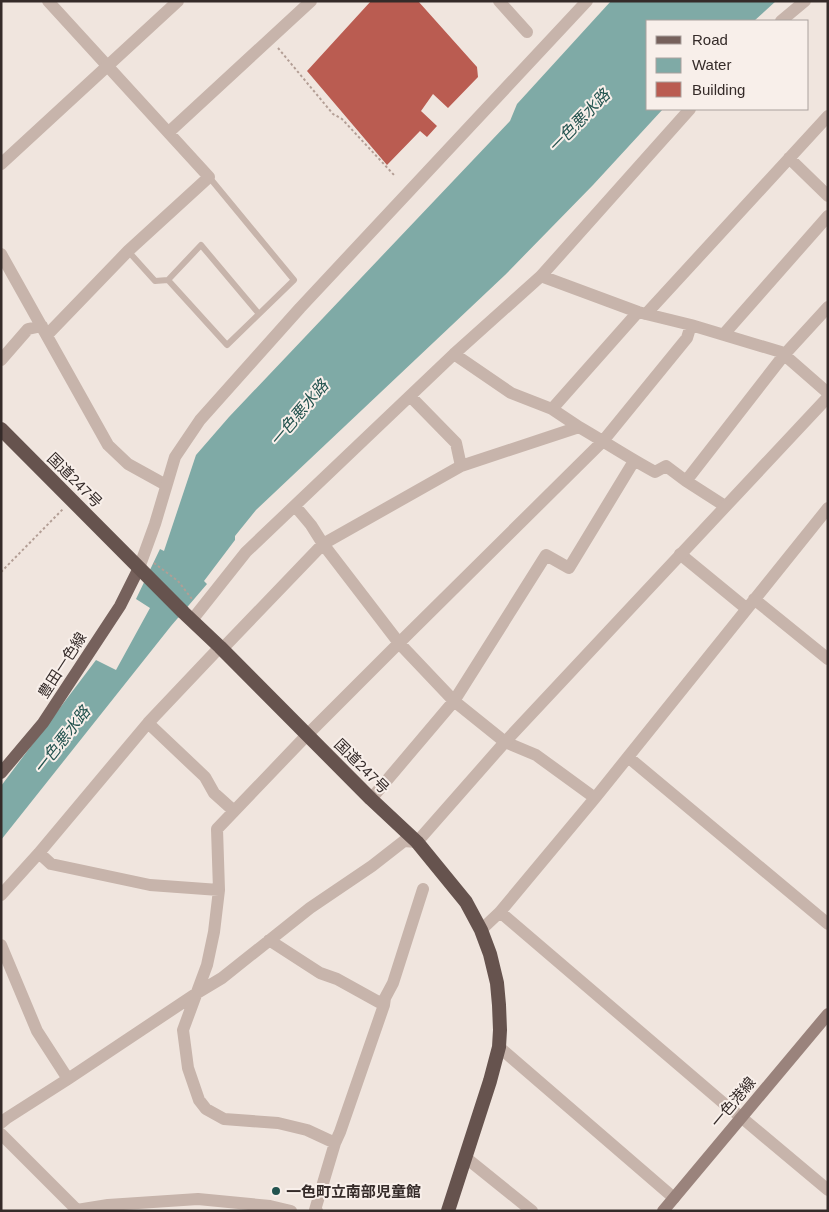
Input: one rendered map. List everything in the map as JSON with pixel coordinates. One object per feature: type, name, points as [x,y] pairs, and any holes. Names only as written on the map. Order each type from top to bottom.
[{"type":"highway","name":"国道247号","points":[[1,429],[371,799],[417,842],[466,902],[481,930],[490,954],[497,983],[500,1030],[499,1047],[490,1081],[448,1211]]},
{"type":"main road","name":"豊田一色線","points":[[1,773],[43,723],[144,572]]},
{"type":"main road","name":"一色港線","points":[[663,1211],[828,1014]]},
{"type":"street","points":[[44,331],[128,250],[209,176],[48,1]]},
{"type":"street","points":[[1,164],[178,1]]},
{"type":"street","points":[[169,132],[311,1]]},
{"type":"street","points":[[499,1],[527,32]]},
{"type":"street","points":[[144,572],[155,524],[175,457],[200,420],[300,308],[587,1]]},
{"type":"street","points":[[781,20],[805,1]]},
{"type":"street","points":[[188,616],[246,552],[454,354],[541,276],[689,110]]},
{"type":"street","points":[[552,409],[828,116]]},
{"type":"street","points":[[789,158],[828,196]]},
{"type":"street","points":[[724,334],[828,216]]},
{"type":"street","points":[[1,254],[108,445],[128,464],[166,485]]},
{"type":"street","points":[[1,1123],[222,978],[310,908],[372,866],[404,841],[417,842],[505,742],[828,395],[780,352],[724,334],[642,313],[541,276]]},
{"type":"street","points":[[686,481],[784,355],[828,307]]},
{"type":"street","points":[[335,1143],[307,1130],[278,1123],[224,1120],[206,1109],[199,1100],[188,1068],[183,1030],[207,965],[214,932],[219,890],[217,829],[307,735],[603,441],[688,338],[691,325]]},
{"type":"street","points":[[1,360],[28,328],[44,331]]},
{"type":"street","points":[[454,354],[511,393],[552,409],[634,461],[655,472],[666,466],[724,506]]},
{"type":"street","points":[[410,396],[456,443],[461,466]]},
{"type":"street","points":[[1,895],[40,853],[148,723],[220,646],[226,645],[323,544],[461,466],[579,427]]},
{"type":"street","points":[[371,799],[454,701],[546,555],[569,568],[634,461]]},
{"type":"street","points":[[295,506],[399,643],[454,701],[505,742],[536,755],[595,798]]},
{"type":"street","points":[[481,930],[500,912],[595,798],[828,508]]},
{"type":"street","points":[[680,554],[828,659]]},
{"type":"street","points":[[148,723],[206,777],[214,793],[234,811]]},
{"type":"street","points":[[628,757],[828,924]]},
{"type":"street","points":[[40,853],[51,864],[150,885],[219,890]]},
{"type":"street","points":[[316,1211],[335,1143],[385,998],[393,984],[423,889]]},
{"type":"street","points":[[500,912],[720,1101],[828,1190]]},
{"type":"street","points":[[270,940],[320,973],[337,979],[384,1005]]},
{"type":"street","points":[[1,945],[37,1031],[68,1079]]},
{"type":"street","points":[[499,1047],[674,1198]]},
{"type":"street","points":[[1,1134],[77,1210],[198,1205],[270,1206],[291,1211]]},
{"type":"street","points":[[465,1157],[532,1211]]},
{"type":"lane","points":[[168,280],[227,345],[294,280],[209,176]]},
{"type":"lane","points":[[128,250],[155,281],[168,280],[201,245],[259,314]]},
{"type":"path","points":[[270,39],[333,114],[342,119],[394,175]]},
{"type":"path","points":[[1,572],[66,506]]},
{"type":"path","points":[[153,562],[178,581],[194,602]]},
{"type":"water","name":"一色悪水路","points":[[611,1],[776,1],[755,20],[646,20],[646,110],[662,110],[593,185],[505,275],[256,510],[235,536],[235,540],[204,581],[207,584],[171,626],[1,840],[1,786],[96,660],[116,670],[150,608],[136,599],[160,549],[164,551],[196,455],[229,417],[510,121],[517,104]]},
{"type":"building","points":[[371,1],[418,1],[477,67],[478,77],[448,108],[433,94],[421,111],[437,126],[427,137],[420,131],[387,165],[307,71]]},
{"type":"place","name":"一色町立南部児童館","points":[[276,1191]]}]
